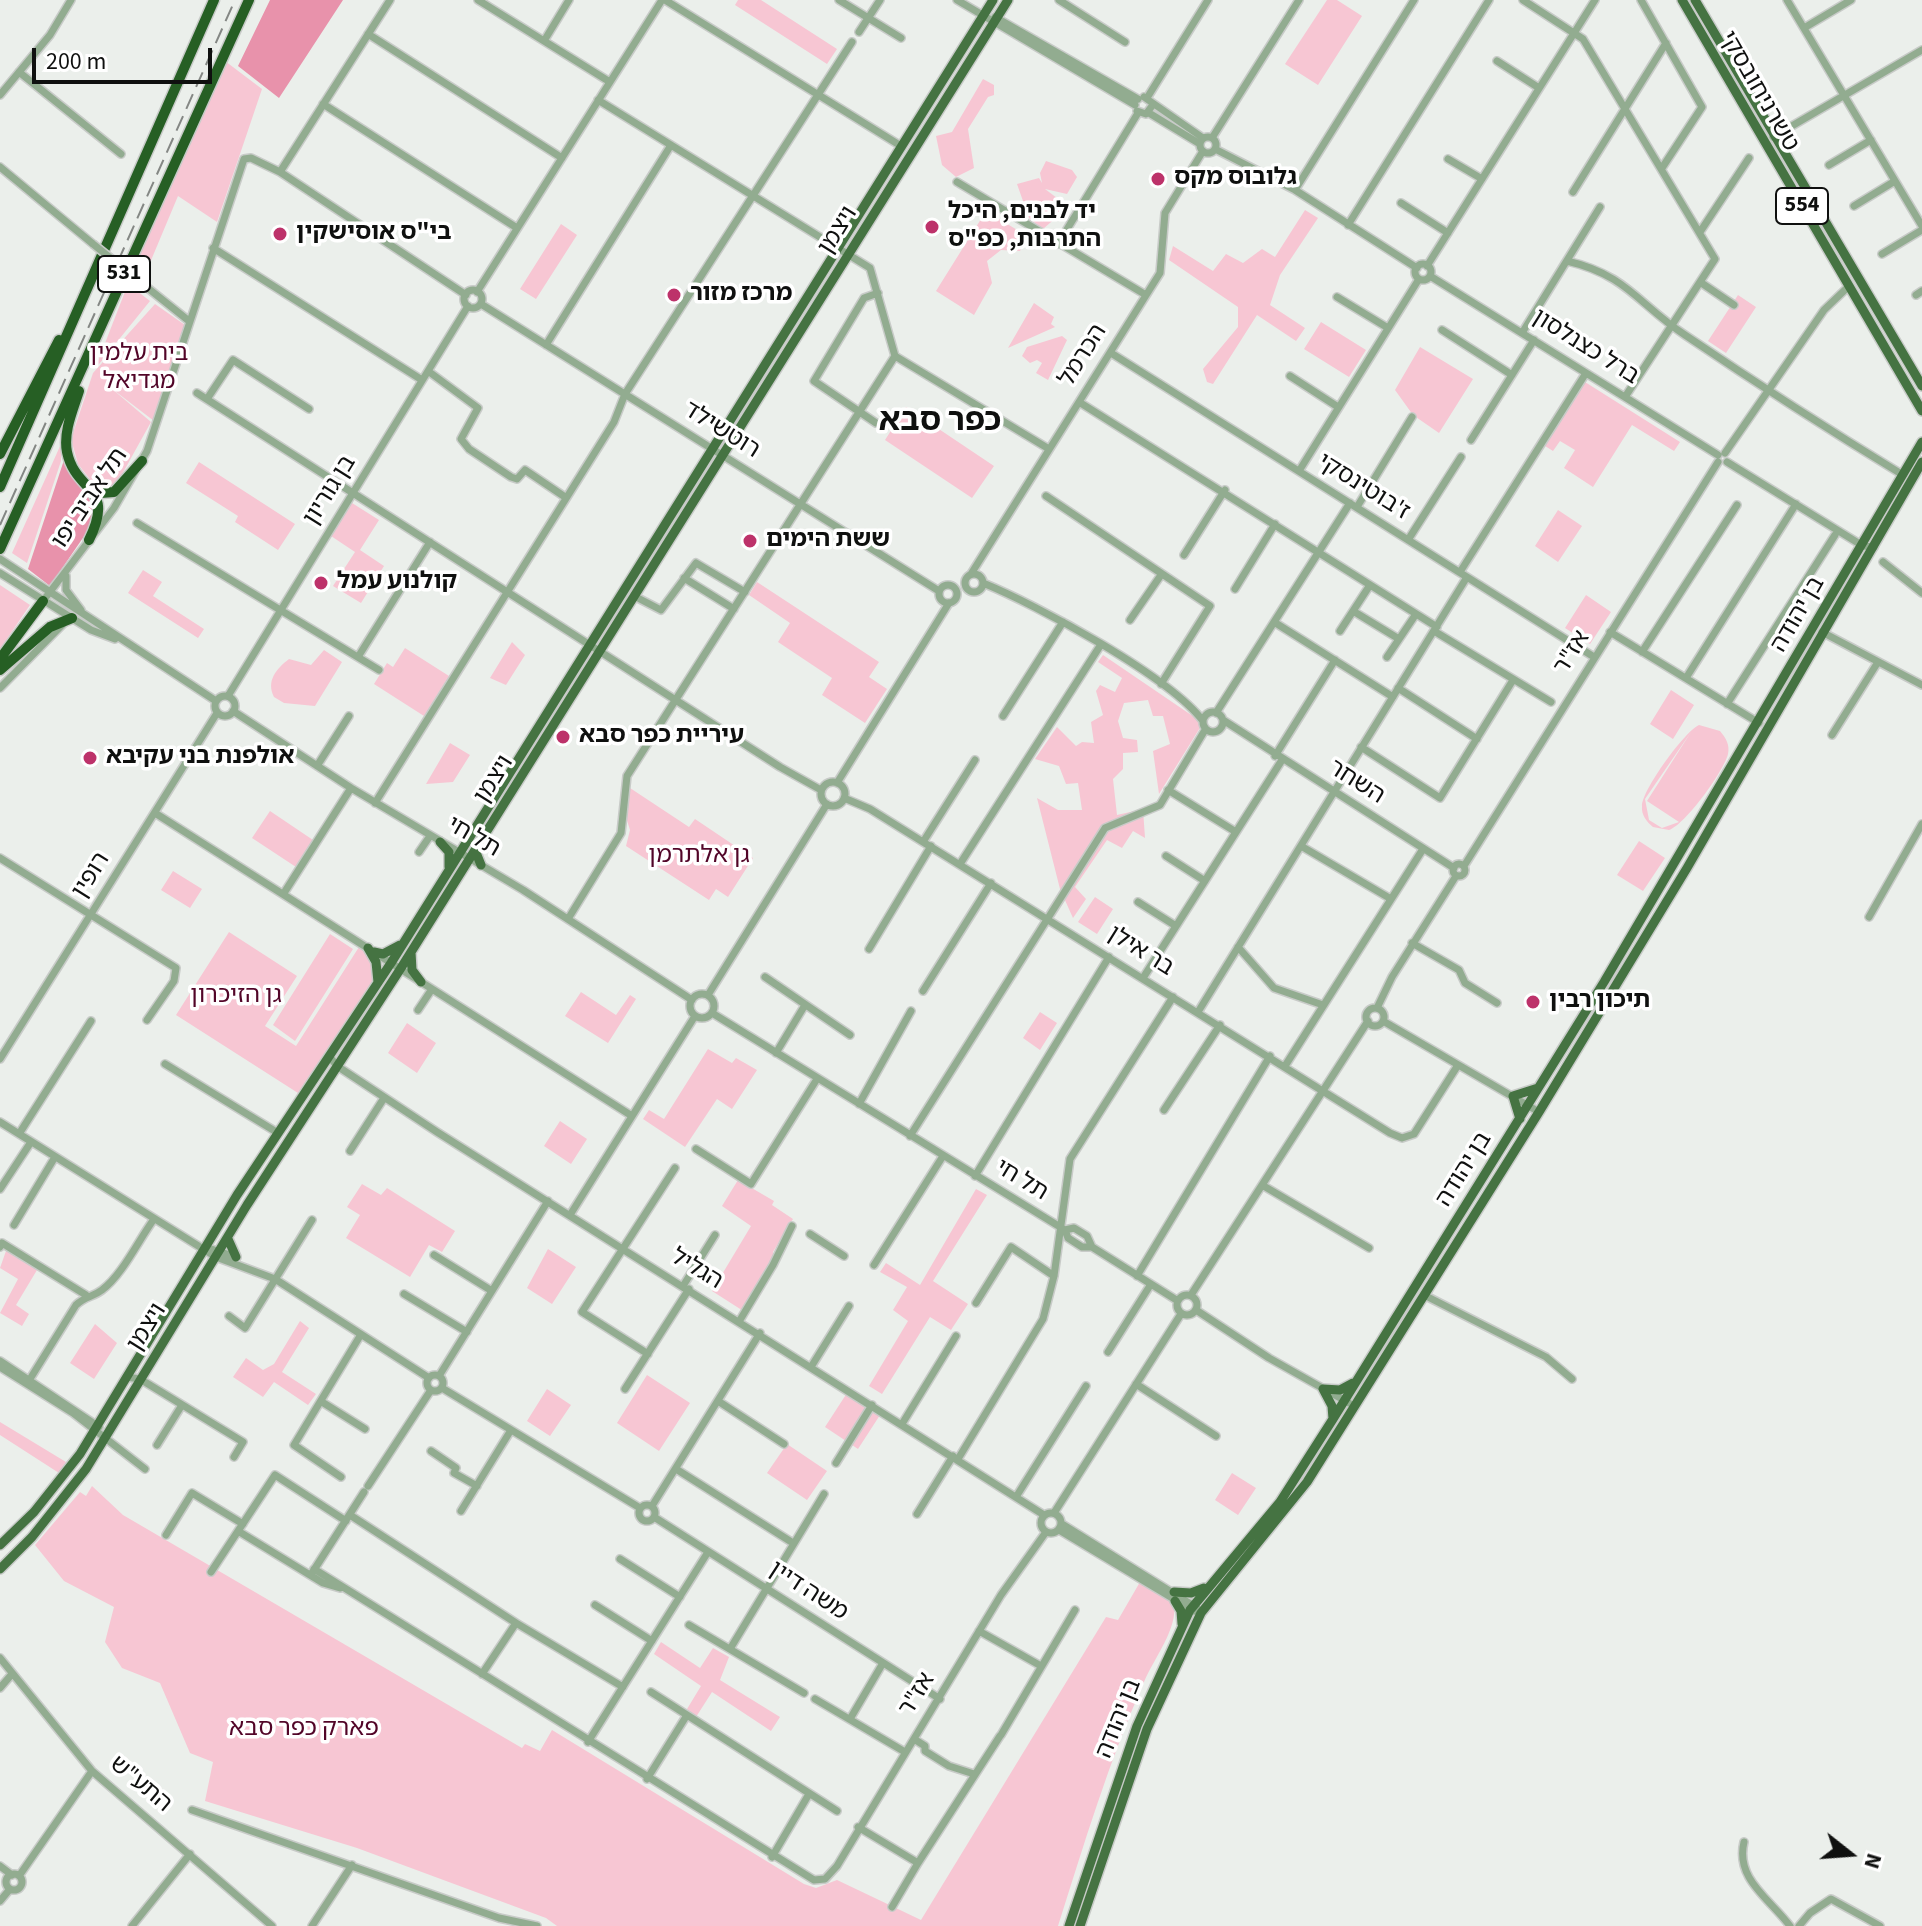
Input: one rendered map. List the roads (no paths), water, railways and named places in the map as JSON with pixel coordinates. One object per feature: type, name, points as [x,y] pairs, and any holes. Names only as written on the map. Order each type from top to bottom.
[{"type":"highway","name":"531","points":[[0,487],[215,0]]},
{"type":"highway","name":"531","points":[[0,549],[229,39],[251,0]]},
{"type":"highway","points":[[0,451],[107,245]]},
{"type":"highway","points":[[89,540],[100,509],[69,458],[66,437],[81,385],[120,283]]},
{"type":"highway","points":[[86,484],[101,493],[114,492],[142,461]]},
{"type":"highway","points":[[0,659],[46,597]]},
{"type":"highway","points":[[0,670],[55,624],[74,620]]},
{"type":"main road","name":"ויצמן","points":[[0,1569],[66,1497],[107,1436],[337,1066],[459,852],[993,0]]},
{"type":"main road","name":"טשרניחובסקי","points":[[1682,0],[1922,411]]},
{"type":"main road","name":"טשרניחובסקי","points":[[1695,0],[1922,386]]},
{"type":"main road","name":"ויצמן","points":[[407,947],[472,854],[999,19]]},
{"type":"main road","name":"בן יהודה","points":[[1080,1926],[1147,1729],[1201,1613],[1287,1510],[1539,1112],[1825,633],[1922,442]]},
{"type":"main road","name":"בן יהודה","points":[[1069,1926],[1126,1755],[1192,1607],[1280,1502],[1333,1419],[1541,1086],[1815,628],[1922,462]]},
{"type":"main road","points":[[440,842],[450,856],[449,870]]},
{"type":"main road","points":[[472,854],[481,865]]},
{"type":"main road","points":[[378,983],[376,962],[371,950],[390,952],[407,947],[410,964],[421,982]]},
{"type":"main road","name":"ויצמן","points":[[0,1545],[50,1495],[96,1427],[278,1133],[378,983],[396,966]]},
{"type":"main road","points":[[1520,1119],[1513,1096],[1527,1094],[1541,1086]]},
{"type":"main road","points":[[228,1238],[236,1257]]},
{"type":"main road","points":[[1323,1389],[1340,1390],[1356,1381]]},
{"type":"main road","points":[[1323,1389],[1332,1406],[1333,1419]]},
{"type":"main road","points":[[1182,1625],[1181,1611],[1175,1597],[1207,1586]]},
{"type":"street","points":[[0,95],[50,35],[71,0]]},
{"type":"street","points":[[390,0],[280,172],[466,295],[468,306],[475,308],[481,304],[477,292]]},
{"type":"street","points":[[478,0],[610,82]]},
{"type":"street","points":[[544,41],[569,0]]},
{"type":"street","points":[[466,295],[477,292],[664,0],[901,146]]},
{"type":"street","points":[[839,0],[901,38]]},
{"type":"street","points":[[859,32],[880,0]]},
{"type":"street","points":[[957,0],[983,16],[999,19],[1204,143],[1295,190],[1417,268],[1427,266],[1595,0]]},
{"type":"street","points":[[1059,0],[1125,42]]},
{"type":"street","points":[[1058,244],[1208,0]]},
{"type":"street","name":"הכרמל","points":[[968,577],[1160,273],[1165,213],[1204,143],[1299,0]]},
{"type":"street","points":[[1295,190],[1414,0]]},
{"type":"street","points":[[1348,225],[1489,0]]},
{"type":"street","points":[[1523,0],[1583,39],[1715,259],[1625,397]]},
{"type":"street","points":[[1641,0],[1702,107],[1662,168]]},
{"type":"street","points":[[1787,0],[1922,228],[1882,254]]},
{"type":"street","points":[[1804,28],[1851,0]]},
{"type":"street","points":[[368,34],[562,158]]},
{"type":"street","points":[[375,803],[614,422],[625,394],[852,42]]},
{"type":"street","points":[[1573,192],[1666,43]]},
{"type":"street","points":[[1764,142],[1922,50]]},
{"type":"street","points":[[1497,61],[1539,88]]},
{"type":"street","points":[[19,72],[121,154]]},
{"type":"street","points":[[598,100],[870,268],[895,356],[1049,449]]},
{"type":"street","points":[[323,104],[517,228]]},
{"type":"street","points":[[1829,165],[1871,140]]},
{"type":"street","points":[[546,345],[671,145]]},
{"type":"street","name":"תל אביב יפו","points":[[46,597],[120,499],[142,461],[244,159],[251,158],[280,172]]},
{"type":"street","points":[[1700,232],[1749,158]]},
{"type":"street","points":[[1448,159],[1482,179]]},
{"type":"street","points":[[0,167],[189,321]]},
{"type":"street","points":[[1854,206],[1895,181]]},
{"type":"street","points":[[957,182],[1146,295]]},
{"type":"street","points":[[1401,203],[1448,233]]},
{"type":"street","points":[[1522,333],[1600,207]]},
{"type":"street","points":[[213,248],[422,380]]},
{"type":"street","points":[[1567,261],[1609,274],[1645,300],[1672,326],[1903,475]]},
{"type":"street","points":[[1299,471],[1419,279],[1430,276],[1427,266]]},
{"type":"street","points":[[1417,268],[1419,279]]},
{"type":"street","name":"ברל כצנלסון","points":[[1430,276],[1796,504],[1869,546]]},
{"type":"street","points":[[1700,282],[1734,305]]},
{"type":"street","name":"אז\"ר","points":[[1455,872],[1464,866],[1767,389],[1824,310],[1849,286]]},
{"type":"street","points":[[876,423],[814,381],[864,298],[878,293]]},
{"type":"street","points":[[1337,297],[1388,328]]},
{"type":"street","name":"רוטשילד","points":[[481,304],[939,591],[942,601],[952,600]]},
{"type":"street","name":"בן גוריון","points":[[228,696],[468,306]]},
{"type":"street","points":[[1442,330],[1512,375]]},
{"type":"street","points":[[1471,440],[1534,340]]},
{"type":"street","name":"ז'בוטינסקי","points":[[1111,353],[1594,657]]},
{"type":"street","points":[[568,919],[621,833],[627,776],[895,356]]},
{"type":"street","points":[[207,399],[233,360],[309,409]]},
{"type":"street","points":[[428,371],[478,408],[461,439],[469,449],[511,477],[517,479],[525,470],[565,497]]},
{"type":"street","points":[[1198,1012],[1435,629],[1463,575],[1586,373]]},
{"type":"street","points":[[1290,376],[1338,407]]},
{"type":"street","points":[[197,393],[821,790]]},
{"type":"street","points":[[1079,402],[1225,490],[1551,702]]},
{"type":"street","points":[[1203,721],[1213,712],[1412,417]]},
{"type":"street","points":[[1408,540],[1461,457]]},
{"type":"street","points":[[1184,555],[1225,490]]},
{"type":"street","points":[[1046,496],[1210,606],[1161,684]]},
{"type":"street","points":[[1686,678],[1796,504]]},
{"type":"street","points":[[1642,652],[1737,505]]},
{"type":"street","points":[[137,523],[379,670]]},
{"type":"street","points":[[1235,589],[1275,524]]},
{"type":"street","points":[[1727,704],[1835,535]]},
{"type":"street","points":[[358,657],[430,542]]},
{"type":"street","points":[[3,562],[74,620],[117,640]]},
{"type":"street","points":[[1883,562],[1922,593]]},
{"type":"street","points":[[634,596],[661,610],[696,563],[745,592]]},
{"type":"street","points":[[68,569],[64,586],[87,617]]},
{"type":"street","points":[[1,573],[87,617],[117,640],[216,701]]},
{"type":"street","points":[[1130,620],[1161,575]]},
{"type":"street","points":[[910,1136],[1105,828],[1160,805],[1205,730],[1203,721],[1188,703],[1161,684],[1063,622],[983,583],[979,576],[968,577],[952,586],[946,585],[939,591]]},
{"type":"street","points":[[968,577],[971,591]]},
{"type":"street","points":[[684,578],[734,609]]},
{"type":"street","points":[[952,600],[980,590],[983,583]]},
{"type":"street","points":[[1340,631],[1370,585]]},
{"type":"street","points":[[837,783],[952,600],[952,586]]},
{"type":"street","points":[[1353,611],[1399,639]]},
{"type":"street","points":[[1387,657],[1416,614]]},
{"type":"street","points":[[0,688],[61,626],[74,620]]},
{"type":"street","points":[[1003,716],[1063,622]]},
{"type":"street","points":[[1274,622],[1393,697]]},
{"type":"street","points":[[1815,628],[1922,685]]},
{"type":"street","points":[[1610,632],[1759,723]]},
{"type":"street","points":[[960,864],[1100,646]]},
{"type":"street","points":[[1143,978],[1236,832],[1335,660]]},
{"type":"street","points":[[1832,735],[1878,662]]},
{"type":"street","points":[[1361,747],[1440,798],[1513,680]]},
{"type":"street","points":[[1398,688],[1477,739]]},
{"type":"street","points":[[228,696],[233,701],[233,711],[224,716],[217,713],[216,701],[228,696]]},
{"type":"street","points":[[1188,703],[1213,712],[1223,720],[1220,730],[1211,733],[1205,730]]},
{"type":"street","name":"תל חי","points":[[233,711],[440,842],[459,852],[472,854]]},
{"type":"street","name":"רופין","points":[[0,1059],[217,713]]},
{"type":"street","points":[[317,766],[349,716]]},
{"type":"street","name":"השחר","points":[[1223,720],[1455,872]]},
{"type":"street","name":"השחר","points":[[1220,730],[1238,732]]},
{"type":"street","points":[[923,842],[975,760]]},
{"type":"street","points":[[827,804],[821,790],[826,784],[837,783]]},
{"type":"street","points":[[827,804],[839,804],[844,798],[843,789],[837,783]]},
{"type":"street","points":[[284,893],[351,788]]},
{"type":"street","points":[[1168,790],[1236,832]]},
{"type":"street","name":"בר אילן","points":[[844,798],[857,801],[931,846],[1390,1133],[1402,1138],[1414,1134],[1458,1065]]},
{"type":"street","points":[[708,995],[827,804]]},
{"type":"street","points":[[155,813],[632,1116]]},
{"type":"street","points":[[1869,917],[1922,824]]},
{"type":"street","points":[[419,852],[430,836]]},
{"type":"street","points":[[869,949],[931,846]]},
{"type":"street","points":[[1301,846],[1391,899]]},
{"type":"street","points":[[1285,1066],[1423,849]]},
{"type":"street","points":[[1166,856],[1205,881]]},
{"type":"street","points":[[0,858],[176,968],[174,981],[147,1020]]},
{"type":"street","name":"תל חי","points":[[481,865],[692,1000]]},
{"type":"street","points":[[1061,1527],[1046,1532],[1041,1524],[1044,1515],[1054,1513],[1181,1314],[1178,1301],[1191,1295],[1368,1021],[1368,1013],[1377,1008],[1455,872]]},
{"type":"street","points":[[923,991],[991,883]]},
{"type":"street","points":[[1138,902],[1176,926]]},
{"type":"street","points":[[1412,943],[1459,970],[1465,983],[1497,1003]]},
{"type":"street","points":[[1238,947],[1274,988],[1323,1005]]},
{"type":"street","points":[[975,1176],[1109,957]]},
{"type":"street","points":[[765,977],[850,1035]]},
{"type":"street","points":[[418,1010],[432,989]]},
{"type":"street","points":[[701,994],[708,995],[714,1001],[712,1013],[705,1018],[695,1016],[691,1011],[692,1000],[701,994]]},
{"type":"street","points":[[917,1514],[1043,1319],[1054,1276],[1070,1159],[1173,997]]},
{"type":"street","points":[[776,1053],[805,1005]]},
{"type":"street","points":[[1377,1008],[1383,1013],[1383,1021]]},
{"type":"street","points":[[859,1104],[911,1011]]},
{"type":"street","name":"תל חי","points":[[712,1013],[1062,1228],[1068,1238],[1082,1247],[1092,1247],[1178,1301]]},
{"type":"street","points":[[570,1215],[695,1016]]},
{"type":"street","points":[[19,1134],[91,1021]]},
{"type":"street","points":[[1368,1021],[1374,1025],[1383,1021]]},
{"type":"street","points":[[1383,1021],[1539,1112]]},
{"type":"street","points":[[1164,1110],[1220,1025]]},
{"type":"street","name":"הגליל","points":[[329,1056],[337,1066],[384,1098],[740,1320],[1044,1515]]},
{"type":"street","points":[[1137,1276],[1270,1056]]},
{"type":"street","points":[[165,1064],[278,1133]]},
{"type":"street","points":[[696,1149],[751,1184],[817,1079]]},
{"type":"street","points":[[350,1151],[384,1098]]},
{"type":"street","points":[[0,1122],[154,1219],[205,1247],[275,1279],[429,1378],[439,1376],[548,1201]]},
{"type":"street","points":[[0,1189],[31,1142]]},
{"type":"street","points":[[874,1265],[943,1156]]},
{"type":"street","points":[[14,1225],[55,1157]]},
{"type":"street","points":[[648,1354],[582,1312],[675,1168]]},
{"type":"street","points":[[1262,1185],[1369,1248]]},
{"type":"street","points":[[1,1245],[86,1295],[99,1293],[154,1219]]},
{"type":"street","points":[[229,1316],[245,1328],[312,1220]]},
{"type":"street","points":[[740,1320],[792,1226]]},
{"type":"street","points":[[810,1234],[844,1256]]},
{"type":"street","points":[[625,1389],[715,1235]]},
{"type":"street","points":[[976,1303],[1011,1247],[1054,1276]]},
{"type":"street","points":[[218,1253],[236,1257],[252,1268]]},
{"type":"street","points":[[434,1255],[492,1291]]},
{"type":"street","points":[[1108,1352],[1151,1284]]},
{"type":"street","points":[[404,1294],[467,1332]]},
{"type":"street","points":[[30,1379],[86,1295]]},
{"type":"street","points":[[1181,1314],[1188,1315],[1196,1310],[1197,1303],[1191,1295]]},
{"type":"street","points":[[1424,1295],[1546,1357],[1572,1379]]},
{"type":"street","points":[[811,1367],[849,1306]]},
{"type":"street","points":[[1196,1310],[1354,1406]]},
{"type":"street","points":[[640,1508],[641,1519],[648,1521],[654,1517],[652,1506],[760,1333]]},
{"type":"street","points":[[341,1477],[294,1445],[360,1336]]},
{"type":"street","points":[[902,1424],[956,1336]]},
{"type":"street","points":[[0,1364],[30,1379],[96,1427],[145,1469]]},
{"type":"street","points":[[0,1364],[96,1427]]},
{"type":"street","points":[[439,1376],[443,1380],[442,1388]]},
{"type":"street","points":[[126,1377],[140,1379],[243,1442],[234,1457]]},
{"type":"street","points":[[312,1572],[431,1390],[429,1378]]},
{"type":"street","points":[[1136,1384],[1216,1436]]},
{"type":"street","points":[[1016,1497],[1086,1386]]},
{"type":"street","points":[[129,1399],[139,1390],[154,1388]]},
{"type":"street","points":[[431,1390],[442,1388],[640,1508]]},
{"type":"street","points":[[718,1401],[784,1444]]},
{"type":"street","points":[[322,1402],[365,1429]]},
{"type":"street","points":[[157,1445],[182,1405]]},
{"type":"street","points":[[836,1463],[872,1405]]},
{"type":"street","points":[[461,1511],[511,1430]]},
{"type":"street","points":[[431,1451],[456,1468],[454,1473],[477,1486]]},
{"type":"street","points":[[676,1469],[793,1543]]},
{"type":"street","points":[[211,1572],[275,1475],[623,1687]]},
{"type":"street","points":[[166,1535],[192,1493],[240,1527],[482,1674],[772,1857],[809,1794]]},
{"type":"street","points":[[730,1649],[824,1494]]},
{"type":"street","points":[[640,1508],[647,1504],[652,1506]]},
{"type":"street","points":[[1054,1513],[1061,1527],[1201,1613]]},
{"type":"street","name":"משה דיין","points":[[654,1517],[940,1699]]},
{"type":"street","name":"אז\"ר","points":[[772,1857],[814,1880],[825,1879],[837,1866],[979,1631],[1046,1532]]},
{"type":"street","points":[[588,1742],[708,1552]]},
{"type":"street","points":[[620,1559],[680,1597]]},
{"type":"street","points":[[595,1605],[652,1641]]},
{"type":"street","points":[[892,1907],[1075,1610]]},
{"type":"street","points":[[482,1674],[516,1623]]},
{"type":"street","points":[[689,1625],[804,1693]]},
{"type":"street","points":[[979,1631],[1041,1666]]},
{"type":"street","name":"התע\"ש","points":[[0,1658],[92,1771],[272,1926]]},
{"type":"street","points":[[850,1719],[883,1663]]},
{"type":"street","points":[[0,1688],[12,1674]]},
{"type":"street","points":[[651,1692],[837,1811]]},
{"type":"street","points":[[815,1699],[905,1752]]},
{"type":"street","points":[[647,1779],[687,1715]]},
{"type":"street","points":[[914,1739],[949,1766],[974,1774]]},
{"type":"street","points":[[0,1901],[9,1880],[92,1771]]},
{"type":"street","points":[[192,1810],[505,1920],[537,1926]]},
{"type":"street","points":[[858,1827],[918,1863]]},
{"type":"street","points":[[1744,1842],[1741,1856],[1744,1873],[1790,1926]]},
{"type":"street","points":[[132,1926],[190,1854]]},
{"type":"street","points":[[312,1926],[333,1898],[345,1871],[352,1865]]},
{"type":"street","points":[[0,1866],[9,1880]]},
{"type":"street","points":[[1799,1926],[1810,1913],[1831,1899],[1880,1926]]},
{"type":"railway","points":[[0,525],[235,0]]},
{"type":"place","name":"גלובוס מקס","points":[[1158,179]]},
{"type":"place","name":"יד לבנים, היכל התרבות, כפ\"ס","points":[[932,227]]},
{"type":"place","name":"בי\"ס אוסישקין","points":[[280,234]]},
{"type":"place","name":"מרכז מזור","points":[[674,295]]},
{"type":"place","name":"ששת הימים","points":[[750,541]]},
{"type":"place","name":"קולנוע עמל","points":[[321,583]]},
{"type":"place","name":"עיריית כפר סבא","points":[[563,737]]},
{"type":"place","name":"אולפנת בני עקיבא","points":[[90,758]]},
{"type":"place","name":"תיכון רבין","points":[[1533,1002]]},
{"type":"district","name":"כפר סבא","points":[[940,423]]},
{"type":"park label","name":"בית עלמין מגדיאל","points":[[139,369]]},
{"type":"park label","name":"גן אלתרמן","points":[[699,857]]},
{"type":"park label","name":"גן הזיכרון","points":[[236,997]]},
{"type":"park label","name":"פארק כפר סבא","points":[[304,1730]]}]
